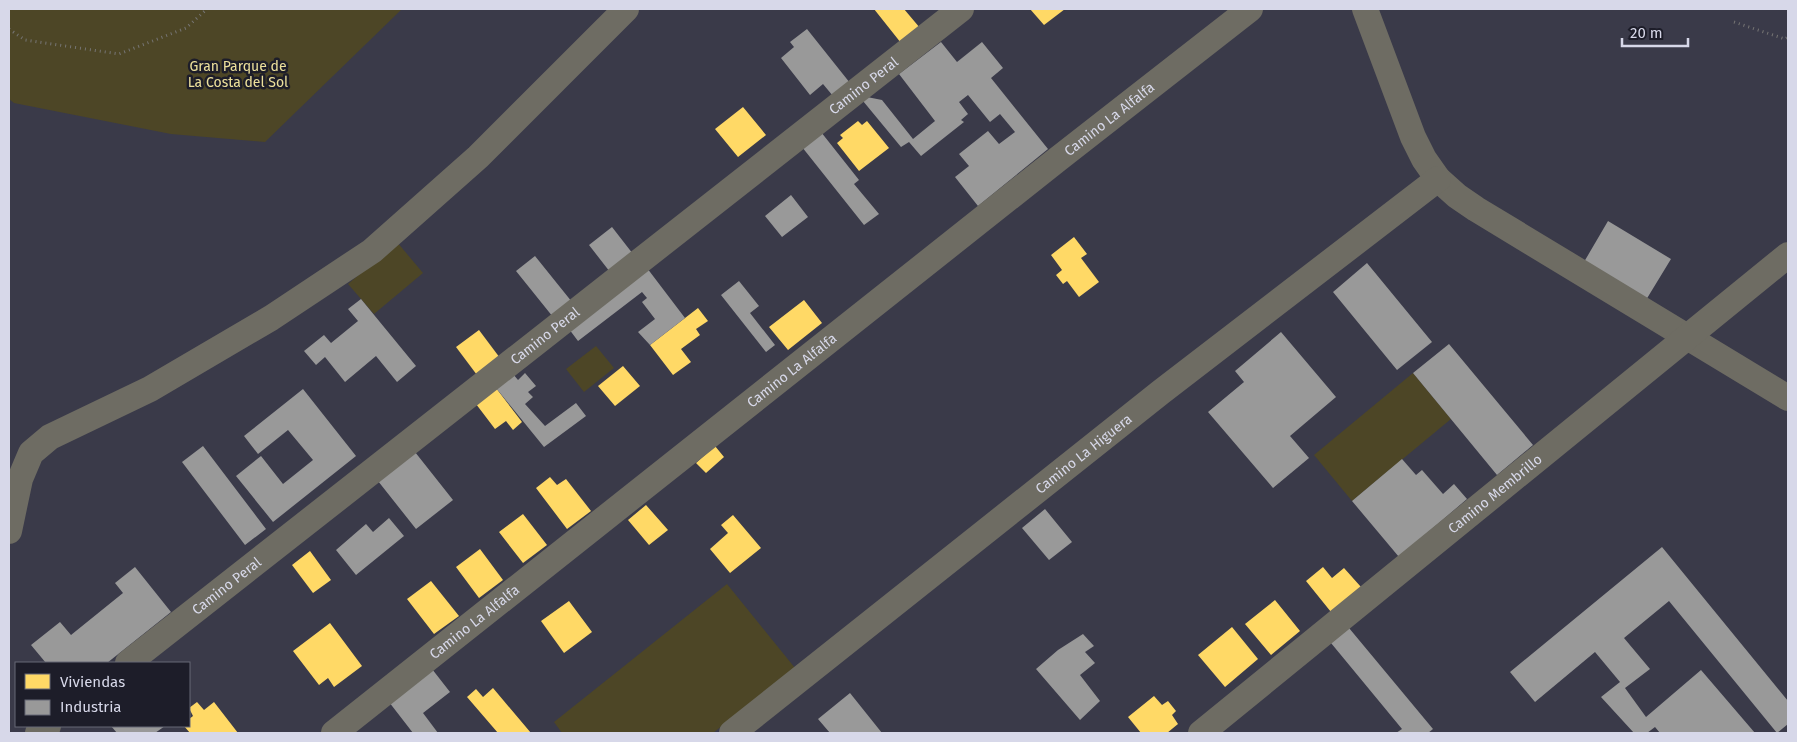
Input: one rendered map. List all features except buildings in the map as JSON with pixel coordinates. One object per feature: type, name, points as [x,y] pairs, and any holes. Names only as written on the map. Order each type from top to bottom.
[{"type":"street","points":[[9,531],[20,479],[31,453],[50,437],[158,384],[271,318],[372,251],[478,157],[626,9]]},
{"type":"street","name":"Camino Peral","points":[[129,662],[961,9]]},
{"type":"street","name":"Camino La Alfalfa","points":[[334,733],[1050,165],[1250,9]]},
{"type":"street","points":[[1365,9],[1413,137],[1424,159],[1438,179],[1457,196],[1476,209],[1788,398]]},
{"type":"street","name":"Camino La Higuera","points":[[732,733],[1154,399],[1438,179]]},
{"type":"street","name":"Camino Membrillo","points":[[1201,733],[1788,255]]},
{"type":"path","points":[[9,29],[25,40],[119,54],[186,28],[207,9]]},
{"type":"path","points":[[1734,22],[1785,39],[1788,37]]},
{"type":"green space","name":"Gran Parque de La Costa del Sol","points":[[9,9],[402,9],[265,142],[171,134],[14,103],[9,99]]},
{"type":"green space","points":[[397,242],[423,273],[374,314],[348,284]]},
{"type":"green space","points":[[596,346],[614,368],[584,392],[566,369]]},
{"type":"green space","points":[[1413,373],[1451,419],[1352,501],[1314,455]]},
{"type":"green space","points":[[727,584],[795,668],[713,733],[562,733],[554,722]]}]
